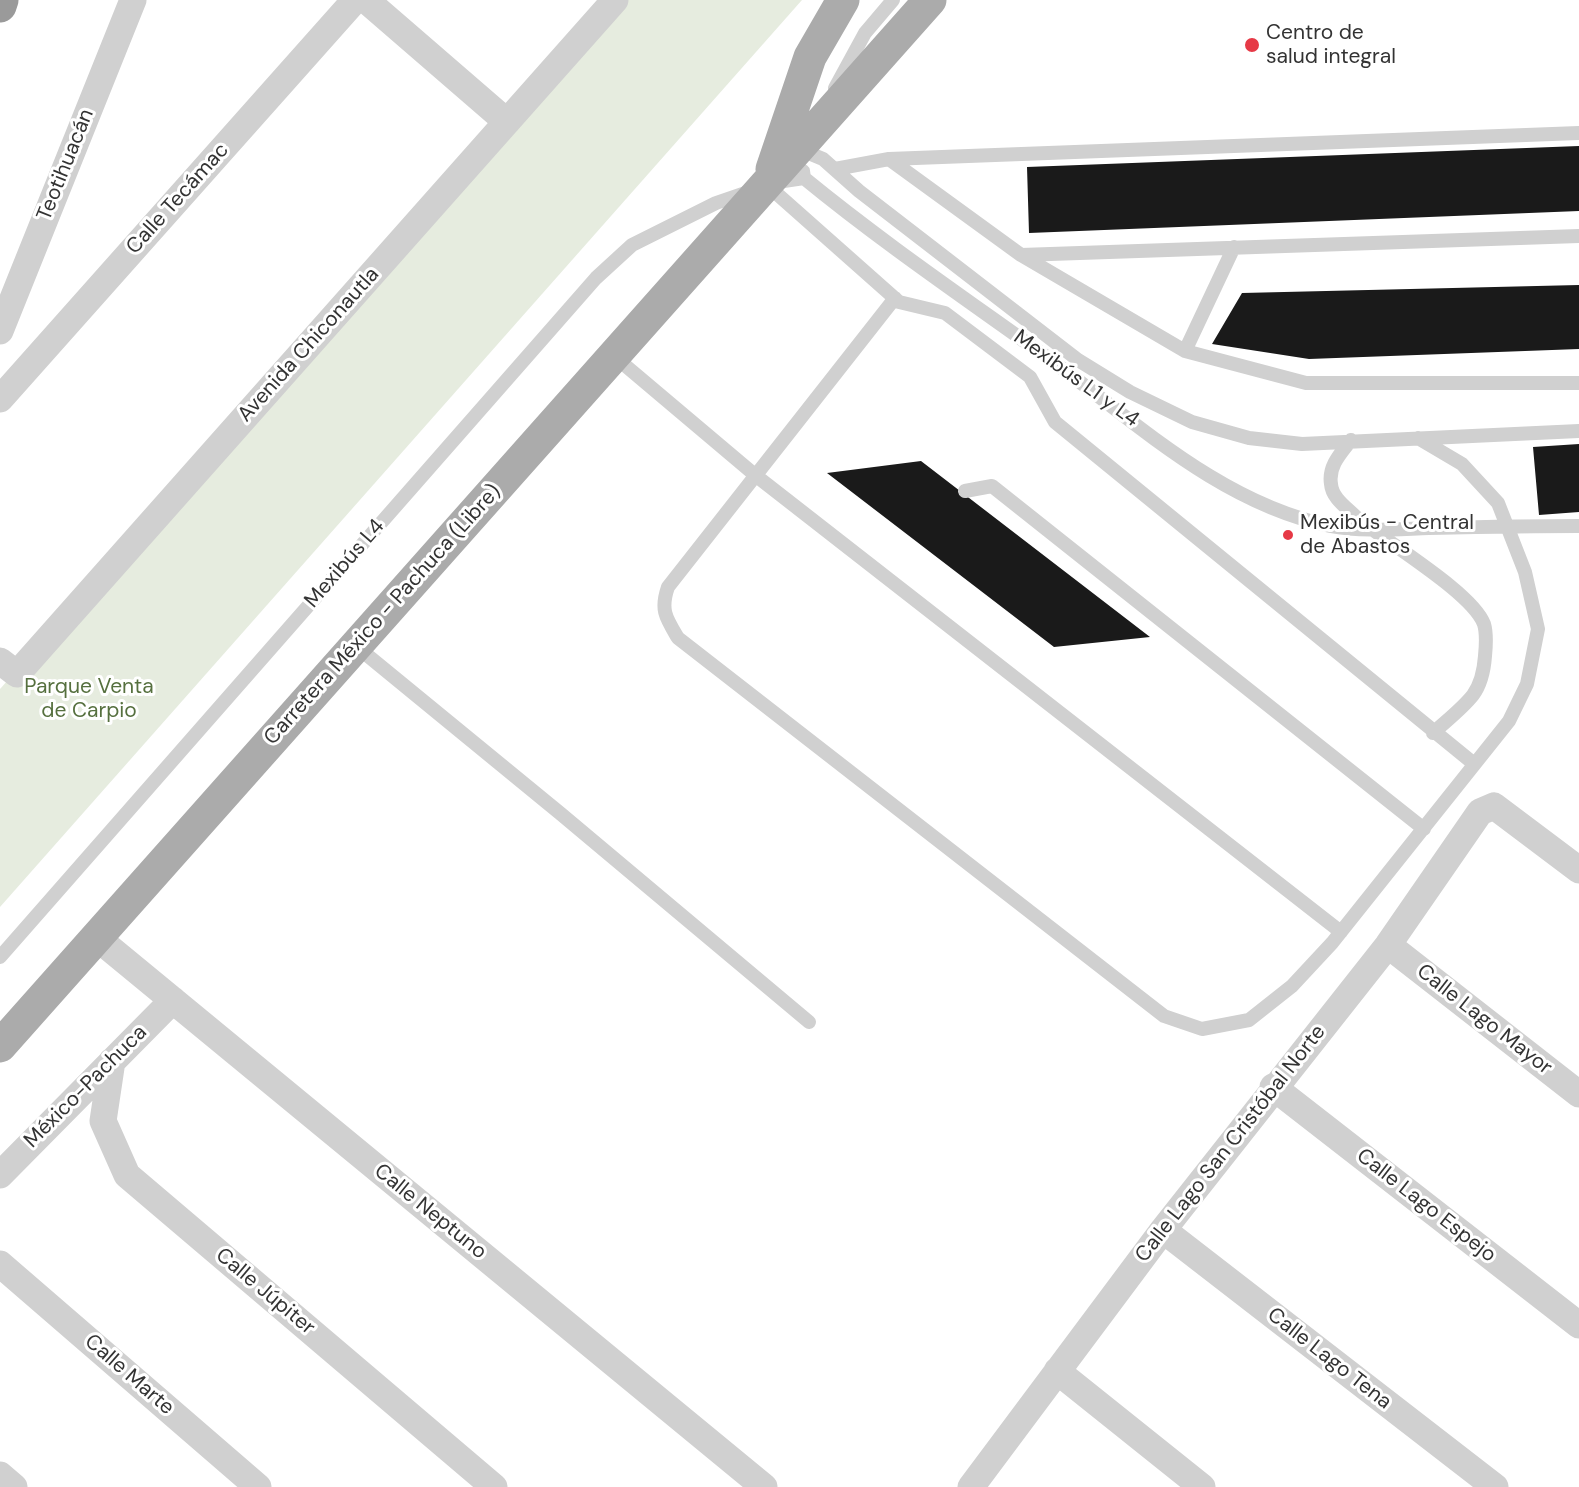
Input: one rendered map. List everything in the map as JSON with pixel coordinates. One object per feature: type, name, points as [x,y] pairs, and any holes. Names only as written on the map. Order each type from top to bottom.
[{"type":"highway","points":[[0,6],[2,0]]},
{"type":"main road","name":"Carretera México - Pachuca (Libre)","points":[[793,167],[810,57],[843,0]]},
{"type":"main road","name":"Carretera México - Pachuca (Libre)","points":[[0,1046],[614,356],[793,167],[837,105],[930,0]]},
{"type":"street","name":"Teotihuacán","points":[[0,331],[133,0]]},
{"type":"street","name":"Calle Tecámac","points":[[0,399],[355,0]]},
{"type":"street","points":[[366,0],[507,122]]},
{"type":"street","name":"Avenida Chiconautla","points":[[0,661],[17,674],[615,0]]},
{"type":"street","name":"Calle Lago San Cristóbal Norte","points":[[971,1487],[1162,1230],[1273,1087],[1388,945],[1480,812],[1494,806],[1579,870]]},
{"type":"street","name":"Calle Neptuno","points":[[96,937],[764,1487]]},
{"type":"street","name":"Calle Lago Mayor","points":[[1388,945],[1579,1094]]},
{"type":"street","name":"México-Pachuca","points":[[0,1175],[173,1000]]},
{"type":"street","name":"Calle Júpiter","points":[[112,1061],[103,1121],[128,1175],[494,1487]]},
{"type":"street","name":"Calle Lago Espejo","points":[[1273,1087],[1579,1325]]},
{"type":"street","name":"Calle Lago Tena","points":[[1162,1230],[1495,1487]]},
{"type":"street","name":"Calle Marte","points":[[0,1264],[258,1487]]},
{"type":"street","points":[[1057,1371],[1202,1487]]},
{"type":"street","points":[[0,1475],[14,1487]]},
{"type":"lane","points":[[893,0],[865,33],[793,167],[899,302],[945,313],[1030,377],[1055,422],[1433,733],[1473,763]]},
{"type":"lane","points":[[837,105],[880,40],[915,0]]},
{"type":"lane","points":[[835,169],[889,159],[1579,133]]},
{"type":"lane","points":[[889,159],[1021,255],[1185,351],[1306,383],[1579,383]]},
{"type":"lane","name":"Mexibús L1 y L4","points":[[793,167],[835,169],[1078,360],[1130,392],[1192,422],[1249,438],[1302,444],[1579,431]]},
{"type":"lane","name":"Mexibús L1 y L4","points":[[793,167],[847,212],[1183,459],[1242,495],[1294,517],[1332,526],[1371,530],[1579,526]]},
{"type":"lane","name":"Mexibús L4","points":[[716,203],[793,167]]},
{"type":"lane","name":"Mexibús L4","points":[[0,957],[596,278],[632,245],[793,167]]},
{"type":"lane","points":[[1021,255],[1579,236]]},
{"type":"lane","points":[[1185,351],[1234,247]]},
{"type":"lane","points":[[895,298],[668,587],[663,601],[665,616],[678,638],[1164,1016],[1202,1029],[1249,1020],[1292,986],[1341,932],[1424,829],[1473,763],[1509,721],[1527,684],[1538,629],[1525,572],[1498,503],[1462,464],[1418,438]]},
{"type":"lane","points":[[614,356],[755,475],[1341,932]]},
{"type":"lane","points":[[1351,440],[1331,469],[1330,486],[1338,500],[1371,530],[1421,564],[1462,597],[1478,613],[1484,625],[1486,641],[1481,680],[1473,694],[1433,733]]},
{"type":"lane","points":[[965,491],[992,486],[1424,829]]},
{"type":"lane","points":[[356,646],[570,821],[809,1022]]},
{"type":"green space","name":"Parque Venta de Carpio","points":[[611,0],[802,0],[0,907],[0,689]]},
{"type":"building","points":[[1579,146],[1579,211],[1029,233],[1027,167]]},
{"type":"building","points":[[1579,285],[1579,349],[1309,359],[1212,344],[1242,293]]},
{"type":"building","points":[[1579,444],[1579,512],[1539,515],[1533,447]]},
{"type":"building","points":[[921,461],[1150,637],[1054,647],[827,473]]},
{"type":"place","name":"Centro de salud integral","points":[[1252,45]]},
{"type":"place","name":"Mexibús - Central de Abastos","points":[[1288,535]]}]
